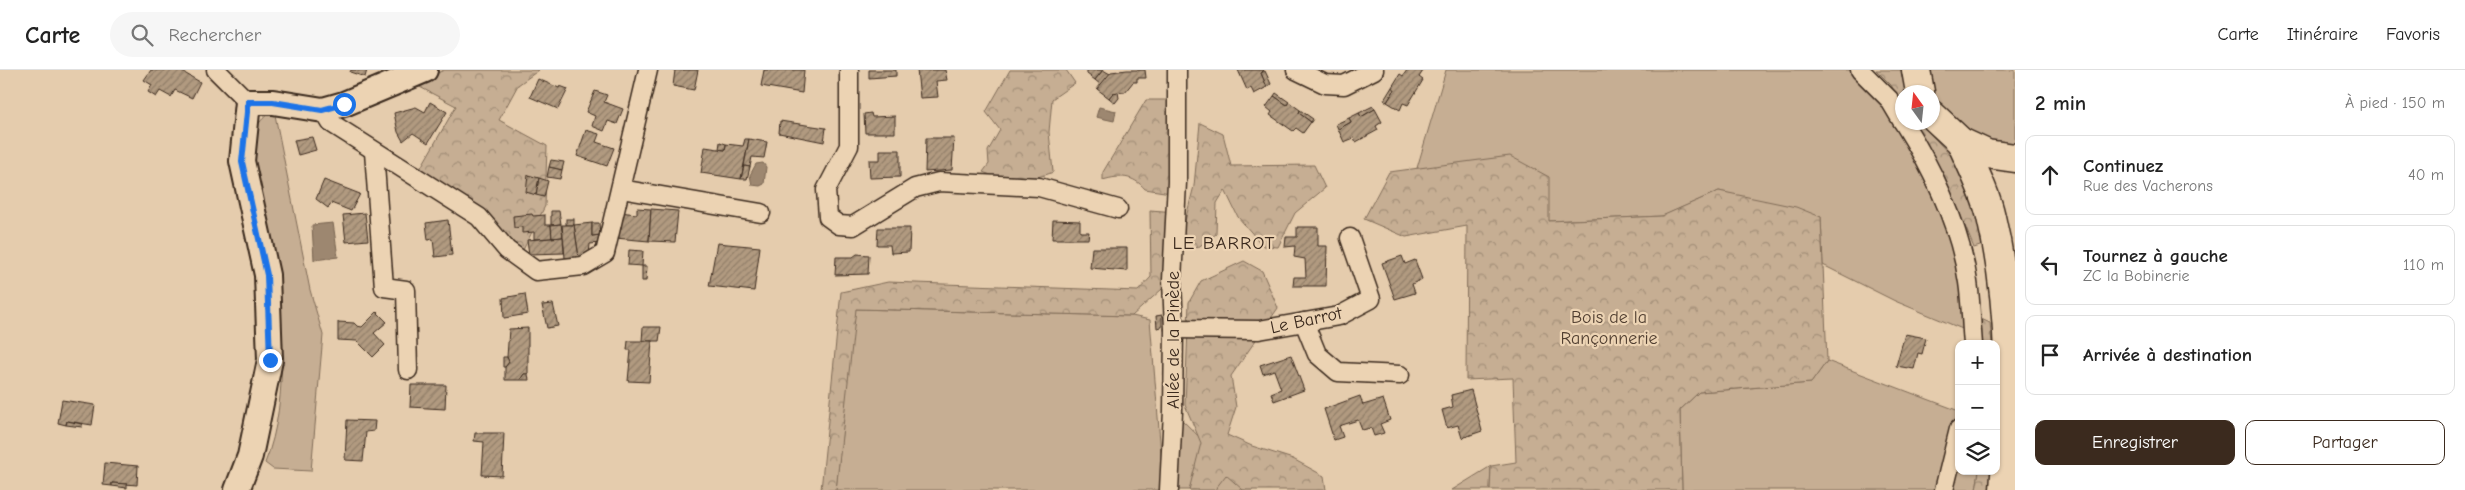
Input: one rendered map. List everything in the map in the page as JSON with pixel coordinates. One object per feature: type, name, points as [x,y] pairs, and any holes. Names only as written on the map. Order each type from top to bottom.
[{"type":"main road","points":[[1916,70],[1919,85]]},
{"type":"main road","points":[[1940,122],[1961,142],[1987,154],[2015,158]]},
{"type":"main road","points":[[1961,142],[1991,215],[2004,303],[2009,412],[2004,490]]},
{"type":"street","points":[[217,70],[248,102],[273,102],[322,110],[344,104],[425,70]]},
{"type":"street","points":[[322,110],[331,123],[479,217],[507,250],[536,271],[583,266],[605,253],[648,70]]},
{"type":"street","points":[[849,70],[849,146],[826,190],[828,217],[839,224],[853,226],[915,188],[939,182],[1039,187],[1118,209]]},
{"type":"street","name":"Allée de la Pinède","points":[[1169,490],[1174,328],[1172,280],[1177,182],[1178,70]]},
{"type":"street","points":[[1296,70],[1325,84],[1344,85],[1374,70]]},
{"type":"street","points":[[1860,70],[1889,99],[1895,109]]},
{"type":"street","points":[[237,490],[250,456],[270,360],[267,275],[242,162],[248,102]]},
{"type":"street","points":[[1908,130],[1924,157],[1952,223],[1968,282],[1973,340]]},
{"type":"street","points":[[374,152],[384,287],[406,290],[408,370]]},
{"type":"street","points":[[621,189],[761,213]]},
{"type":"street","name":"Le Barrot","points":[[1174,328],[1259,330],[1339,316],[1371,299],[1350,238]]},
{"type":"street","points":[[1304,322],[1317,354],[1338,372],[1400,375]]},
{"type":"street","points":[[1944,490],[1959,430]]},
{"type":"green space","points":[[444,70],[539,70],[518,85],[499,120],[547,146],[545,206],[523,250],[512,245],[420,169],[456,106],[414,84]]},
{"type":"green space","points":[[1010,70],[1066,70],[1075,83],[1052,99],[1049,132],[1053,172],[1036,177],[1018,179],[1000,177],[983,172],[989,164],[988,151],[1000,130],[986,112]]},
{"type":"green space","points":[[1446,70],[1860,70],[1889,99],[1895,111],[1895,130],[1905,130],[1952,223],[1972,333],[1895,301],[1823,265],[1821,217],[1719,191],[1663,216],[1549,221],[1417,168]]},
{"type":"green space","points":[[1876,70],[1916,70],[1918,85],[1895,85],[1895,92],[1891,85]]},
{"type":"green space","points":[[1927,70],[2015,70],[2015,149],[1973,137],[1941,108],[1940,85],[1930,85]]},
{"type":"green space","points":[[1146,100],[1177,100],[1177,194],[1145,189],[1136,181],[1126,177],[1103,180],[1103,172]]},
{"type":"green space","points":[[274,110],[310,290],[323,335],[311,471],[273,469],[265,463],[273,438],[278,410],[282,351],[274,263],[256,184],[252,154],[256,128]]},
{"type":"green space","points":[[1200,123],[1223,134],[1231,166],[1314,165],[1325,188],[1295,213],[1278,247],[1263,246],[1238,217],[1225,190],[1217,203],[1216,234],[1197,248],[1182,233],[1194,186]]},
{"type":"green space","points":[[1917,130],[1927,130],[1955,160],[1982,218],[1983,245],[1974,248],[1945,177]]},
{"type":"green space","name":"Bois de la Rançonnerie","points":[[1510,156],[1549,177],[1549,221],[1662,216],[1719,191],[1796,207],[1821,217],[1827,361],[1811,383],[1699,392],[1680,410],[1682,490],[1490,490],[1491,466],[1516,462],[1513,378],[1466,380],[1467,226],[1406,237],[1364,219],[1389,172]]},
{"type":"green space","points":[[1150,210],[1176,212],[1172,280],[1132,316],[856,309],[836,490],[821,490],[841,292],[888,282],[1138,291],[1151,277]]},
{"type":"green space","points":[[1244,261],[1262,271],[1278,308],[1231,376],[1236,407],[1227,435],[1252,446],[1293,459],[1324,476],[1326,490],[1243,490],[1226,475],[1216,490],[1189,490],[1201,443],[1185,405],[1189,302],[1201,281]]},
{"type":"green space","points":[[855,309],[1132,316],[1150,320],[1164,490],[836,490]]},
{"type":"green space","points":[[1979,318],[1990,323],[1992,340],[1974,340]]},
{"type":"green space","points":[[1827,361],[1955,409],[1955,475],[1978,475],[1976,490],[1682,490],[1680,410],[1699,392],[1811,383]]},
{"type":"green space","points":[[1173,411],[1253,490],[1172,490]]},
{"type":"green space","points":[[1491,466],[1490,490],[1452,490]]},
{"type":"green space","points":[[1978,475],[1993,475],[1991,490],[1976,490]]},
{"type":"shaded area","points":[[1099,107],[1116,111],[1114,121],[1096,117]]},
{"type":"shaded area","points":[[763,163],[766,167],[764,184],[760,186],[752,185],[750,175],[756,164]]},
{"type":"shaded area","points":[[333,223],[338,257],[314,260],[312,225]]},
{"type":"building","points":[[151,70],[179,70],[200,82],[192,98],[175,90],[171,97],[160,91],[156,97],[148,92],[152,85],[144,80]]},
{"type":"building","points":[[351,70],[367,70],[365,77],[350,72]]},
{"type":"building","points":[[675,70],[698,70],[694,90],[673,86]]},
{"type":"building","points":[[764,70],[804,70],[802,93],[761,86]]},
{"type":"building","points":[[869,70],[896,70],[896,76],[869,78]]},
{"type":"building","points":[[917,70],[945,70],[947,80],[936,81],[938,97],[920,98]]},
{"type":"building","points":[[1087,70],[1103,70],[1095,80],[1087,74]]},
{"type":"building","points":[[1103,70],[1110,74],[1101,85],[1095,80]]},
{"type":"building","points":[[1145,70],[1146,78],[1137,78],[1137,82],[1133,82],[1125,92],[1113,93],[1109,98],[1097,89],[1111,72]]},
{"type":"building","points":[[1238,70],[1264,70],[1261,73],[1267,87],[1254,94],[1251,88],[1247,90]]},
{"type":"building","points":[[1407,70],[1423,71],[1419,77],[1423,80],[1408,105],[1403,103],[1400,110],[1387,102],[1395,89],[1392,87],[1400,74],[1403,76]]},
{"type":"building","points":[[1265,71],[1271,84],[1267,87],[1261,73]]},
{"type":"building","points":[[538,79],[559,88],[560,86],[568,89],[558,109],[530,97]]},
{"type":"building","points":[[1392,87],[1395,89],[1387,102],[1384,100]]},
{"type":"building","points":[[595,91],[607,95],[604,102],[623,109],[617,124],[608,121],[604,131],[592,126],[595,116],[586,112]]},
{"type":"building","points":[[1118,92],[1119,98],[1115,103],[1109,98],[1113,93]]},
{"type":"building","points":[[1276,93],[1289,102],[1287,105],[1274,96]]},
{"type":"building","points":[[1274,96],[1287,105],[1289,102],[1311,122],[1303,133],[1296,128],[1293,131],[1270,115],[1272,112],[1266,107]]},
{"type":"building","points":[[430,102],[447,112],[428,143],[413,133],[403,141],[398,132],[394,113],[416,107],[425,112]]},
{"type":"building","points":[[1373,106],[1375,109],[1361,117],[1359,113]]},
{"type":"building","points":[[1375,109],[1382,122],[1376,126],[1378,130],[1356,142],[1354,138],[1344,142],[1338,129],[1351,122],[1349,118],[1359,113],[1361,117]]},
{"type":"building","points":[[1300,110],[1313,119],[1311,122],[1299,113]]},
{"type":"building","points":[[871,113],[872,117],[895,116],[895,133],[865,133],[864,114]]},
{"type":"building","points":[[1349,118],[1351,122],[1338,129],[1336,124]]},
{"type":"building","points":[[780,121],[826,128],[824,142],[779,133]]},
{"type":"building","points":[[586,130],[599,134],[596,142],[614,148],[607,166],[577,156]]},
{"type":"building","points":[[312,137],[316,150],[298,155],[294,140]]},
{"type":"building","points":[[926,138],[954,138],[952,170],[925,172]]},
{"type":"building","points":[[745,139],[749,139],[741,179],[701,173],[705,147],[725,150],[726,144],[743,146]]},
{"type":"building","points":[[749,139],[767,142],[764,158],[752,157],[750,167],[744,166]]},
{"type":"building","points":[[720,142],[726,144],[725,150],[719,149]]},
{"type":"building","points":[[880,150],[900,150],[900,177],[870,178],[869,160],[880,160]]},
{"type":"building","points":[[551,160],[564,162],[562,170],[549,167]]},
{"type":"building","points":[[744,166],[750,167],[747,179],[741,179]]},
{"type":"building","points":[[549,167],[562,170],[560,179],[547,177]]},
{"type":"building","points":[[528,175],[539,178],[536,195],[526,192]]},
{"type":"building","points":[[539,178],[548,181],[544,197],[536,195]]},
{"type":"building","points":[[324,180],[360,194],[351,211],[331,203],[328,208],[316,199]]},
{"type":"building","points":[[637,208],[651,209],[649,241],[615,238],[619,212],[637,214]]},
{"type":"building","points":[[651,209],[678,211],[675,242],[649,241]]},
{"type":"building","points":[[551,211],[559,211],[561,224],[551,225]]},
{"type":"building","points":[[365,213],[368,240],[346,242],[343,215]]},
{"type":"building","points":[[532,214],[533,216],[545,215],[545,225],[551,225],[552,238],[534,239],[534,232],[522,233],[522,227],[514,228],[513,216]]},
{"type":"building","points":[[566,219],[574,219],[574,225],[566,225]]},
{"type":"building","points":[[448,220],[452,255],[435,257],[433,239],[428,240],[426,223]]},
{"type":"building","points":[[1053,220],[1080,221],[1080,232],[1089,232],[1088,239],[1052,239]]},
{"type":"building","points":[[592,223],[592,236],[600,235],[601,243],[590,244],[589,256],[579,258],[574,225]]},
{"type":"building","points":[[592,223],[599,223],[600,235],[592,236]]},
{"type":"building","points":[[561,224],[563,237],[552,238],[551,225]]},
{"type":"building","points":[[562,225],[574,225],[579,258],[565,258]]},
{"type":"building","points":[[1297,227],[1318,227],[1318,246],[1327,246],[1326,286],[1293,286],[1294,277],[1306,277],[1305,259],[1294,257],[1295,246],[1285,247],[1286,237],[1297,237]]},
{"type":"building","points":[[878,228],[910,228],[909,252],[891,253],[890,245],[877,245]]},
{"type":"building","points":[[563,237],[564,253],[529,254],[527,240]]},
{"type":"building","points":[[717,243],[760,247],[754,291],[709,286]]},
{"type":"building","points":[[1092,248],[1127,248],[1127,271],[1090,268]]},
{"type":"building","points":[[629,250],[643,251],[642,266],[628,265]]},
{"type":"building","points":[[857,254],[869,255],[868,274],[835,275],[836,257],[853,257]]},
{"type":"building","points":[[1402,256],[1405,264],[1415,260],[1422,279],[1412,284],[1415,293],[1395,299],[1382,263]]},
{"type":"building","points":[[642,266],[647,266],[646,281],[642,281]]},
{"type":"building","points":[[525,294],[528,314],[504,318],[503,298]]},
{"type":"building","points":[[553,304],[558,326],[547,328],[542,305]]},
{"type":"building","points":[[377,312],[387,322],[374,333],[385,345],[373,357],[357,341],[338,340],[338,322],[354,323],[362,327]]},
{"type":"building","points":[[1162,315],[1162,327],[1157,328],[1156,316]]},
{"type":"building","points":[[643,327],[661,327],[659,341],[642,341]]},
{"type":"building","points":[[528,328],[528,374],[524,374],[520,380],[505,380],[505,367],[509,362],[507,357],[509,329]]},
{"type":"building","points":[[1905,334],[1926,338],[1922,354],[1918,353],[1914,369],[1896,366]]},
{"type":"building","points":[[628,341],[652,341],[649,382],[628,381],[631,350],[627,350]]},
{"type":"building","points":[[1291,355],[1304,390],[1274,401],[1271,393],[1281,389],[1274,370],[1263,374],[1260,365]]},
{"type":"building","points":[[503,357],[507,357],[509,362],[505,367],[503,367]]},
{"type":"building","points":[[524,374],[528,374],[529,380],[520,380]]},
{"type":"building","points":[[411,385],[446,385],[445,409],[410,407]]},
{"type":"building","points":[[1471,390],[1482,431],[1462,438],[1458,425],[1447,428],[1442,410],[1453,407],[1451,395]]},
{"type":"building","points":[[1360,396],[1363,405],[1383,399],[1390,420],[1380,424],[1384,433],[1374,436],[1371,428],[1362,430],[1358,420],[1339,426],[1343,437],[1334,440],[1324,409]]},
{"type":"building","points":[[62,400],[95,405],[92,425],[67,421],[66,425],[58,423]]},
{"type":"building","points":[[347,420],[375,421],[374,431],[366,432],[363,461],[345,460]]},
{"type":"building","points":[[67,421],[82,424],[82,427],[66,425]]},
{"type":"building","points":[[475,433],[504,433],[502,476],[482,475],[484,442],[474,441]]},
{"type":"building","points":[[105,463],[138,466],[137,485],[112,483],[112,486],[103,485]]},
{"type":"building","points":[[112,483],[127,484],[127,488],[112,486]]},
{"type":"district","name":"LE BARROT","points":[[1224,242]]},
{"type":"route","points":[[270,360],[267,275],[242,162],[248,102],[273,102],[322,110],[344,104]]}]
